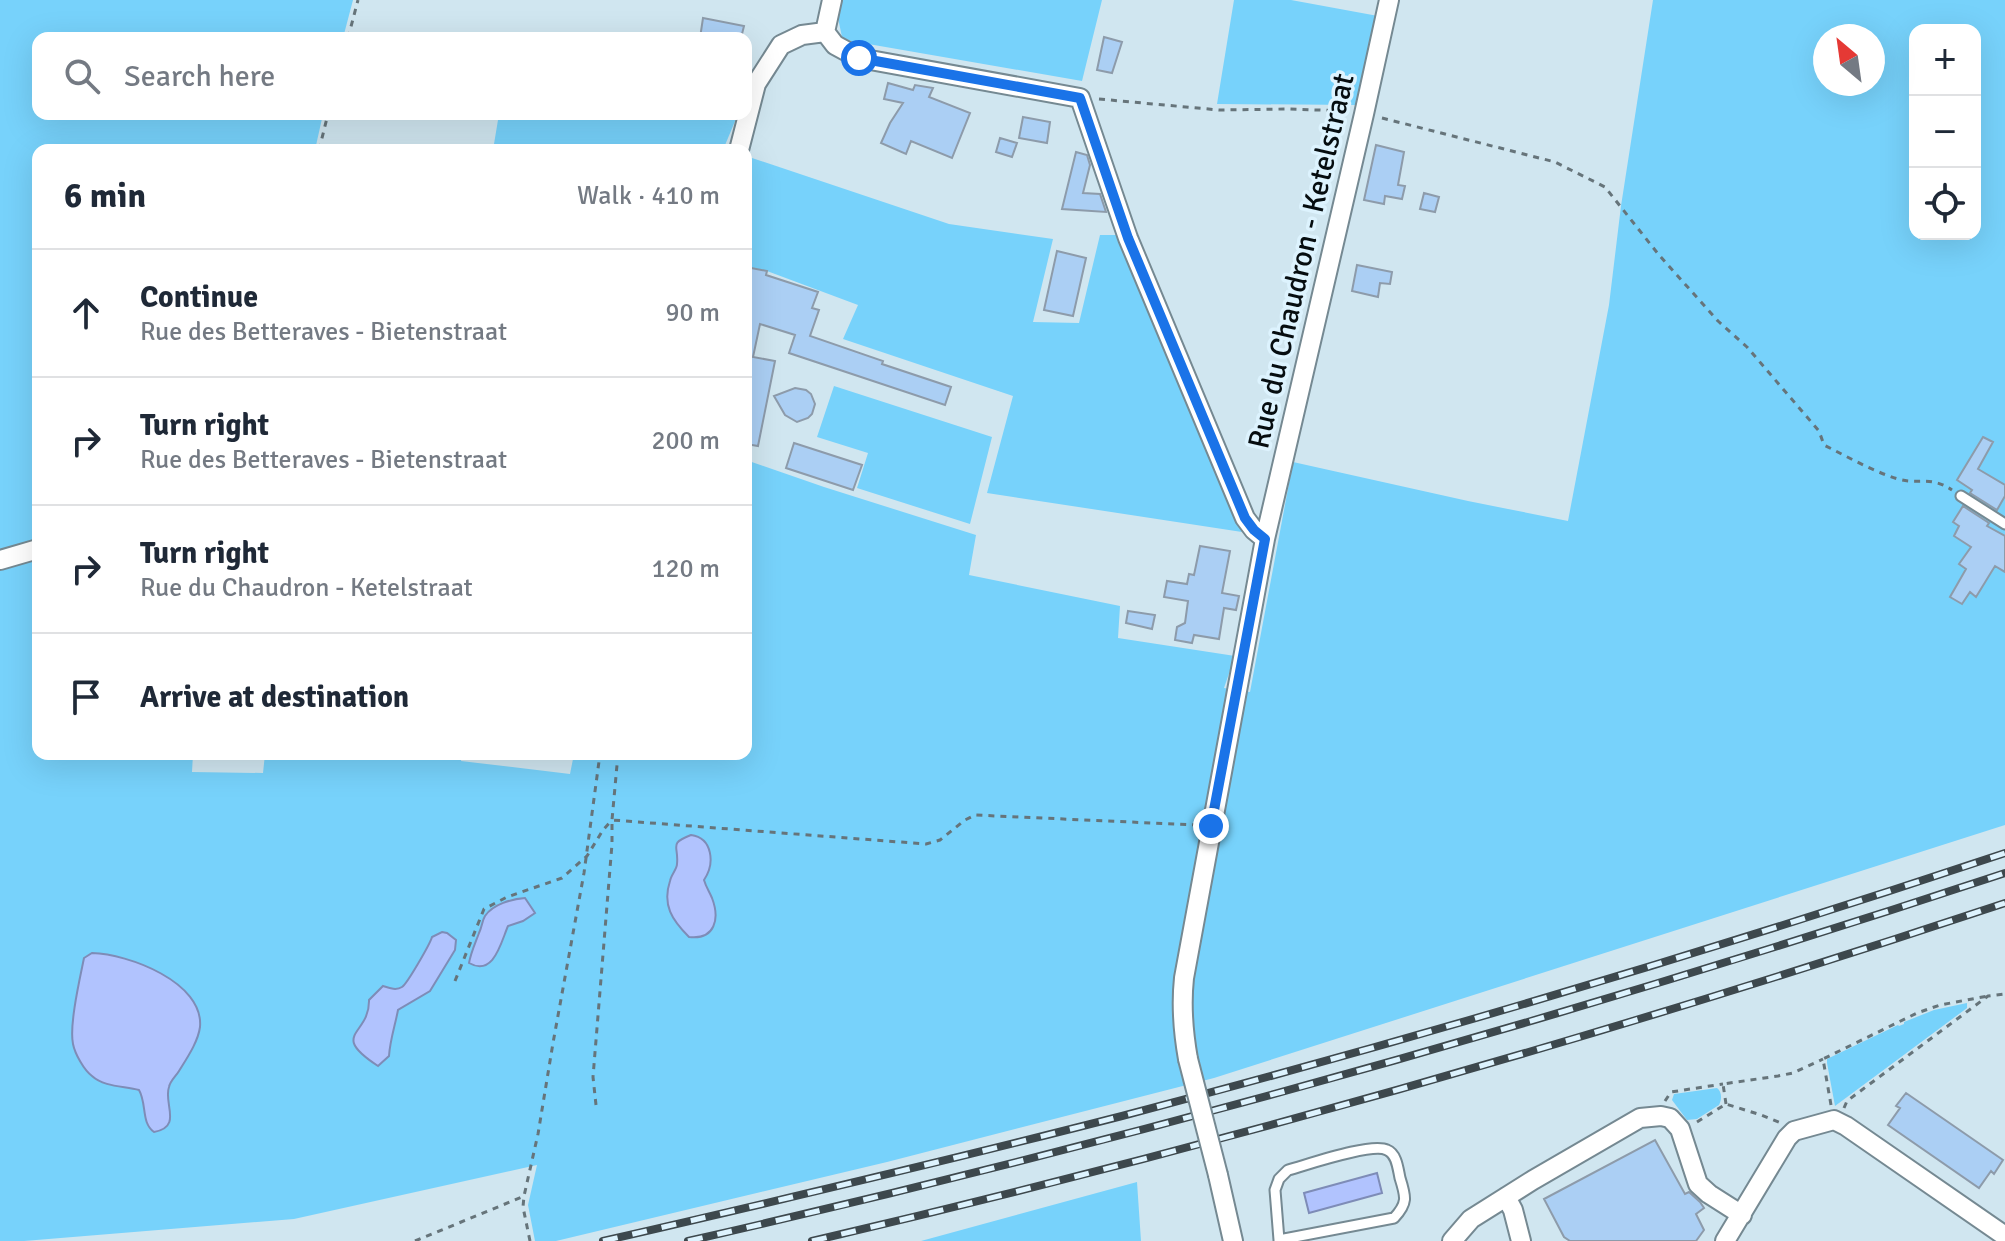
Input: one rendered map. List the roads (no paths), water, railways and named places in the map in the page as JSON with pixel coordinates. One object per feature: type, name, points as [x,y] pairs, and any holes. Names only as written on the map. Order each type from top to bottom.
[{"type":"street","points":[[832,0],[825,32],[835,45],[859,58],[1080,98],[1128,238],[1245,518],[1265,539]]},
{"type":"street","name":"Rue du Chaudron - Ketelstraat","points":[[1233,1241],[1182,1028],[1184,978],[1265,539],[1389,0]]},
{"type":"street","points":[[752,100],[756,84],[781,45],[802,35],[825,32]]},
{"type":"street","points":[[741,144],[747,120]]},
{"type":"street","points":[[0,560],[32,551]]},
{"type":"street","points":[[1452,1241],[1471,1219],[1506,1197],[1640,1118],[1661,1116],[1670,1118],[1680,1129],[1698,1184],[1742,1215]]},
{"type":"street","points":[[1725,1241],[1782,1144],[1794,1131],[1844,1119],[1993,1235]]},
{"type":"street","points":[[1506,1197],[1513,1210],[1521,1241]]},
{"type":"lane","points":[[1961,496],[2005,524]]},
{"type":"lane","points":[[1372,1147],[1387,1149],[1394,1156],[1405,1196],[1403,1208],[1394,1218],[1279,1241],[1275,1190],[1279,1179],[1288,1170],[1372,1147]]},
{"type":"railway","points":[[603,1241],[1057,1132],[1344,1056],[1676,958],[2005,853]]},
{"type":"railway","points":[[688,1241],[1021,1161],[1351,1073],[1679,977],[2005,873]]},
{"type":"railway","points":[[812,1241],[1113,1167],[1413,1086],[1710,997],[2005,903]]}]
